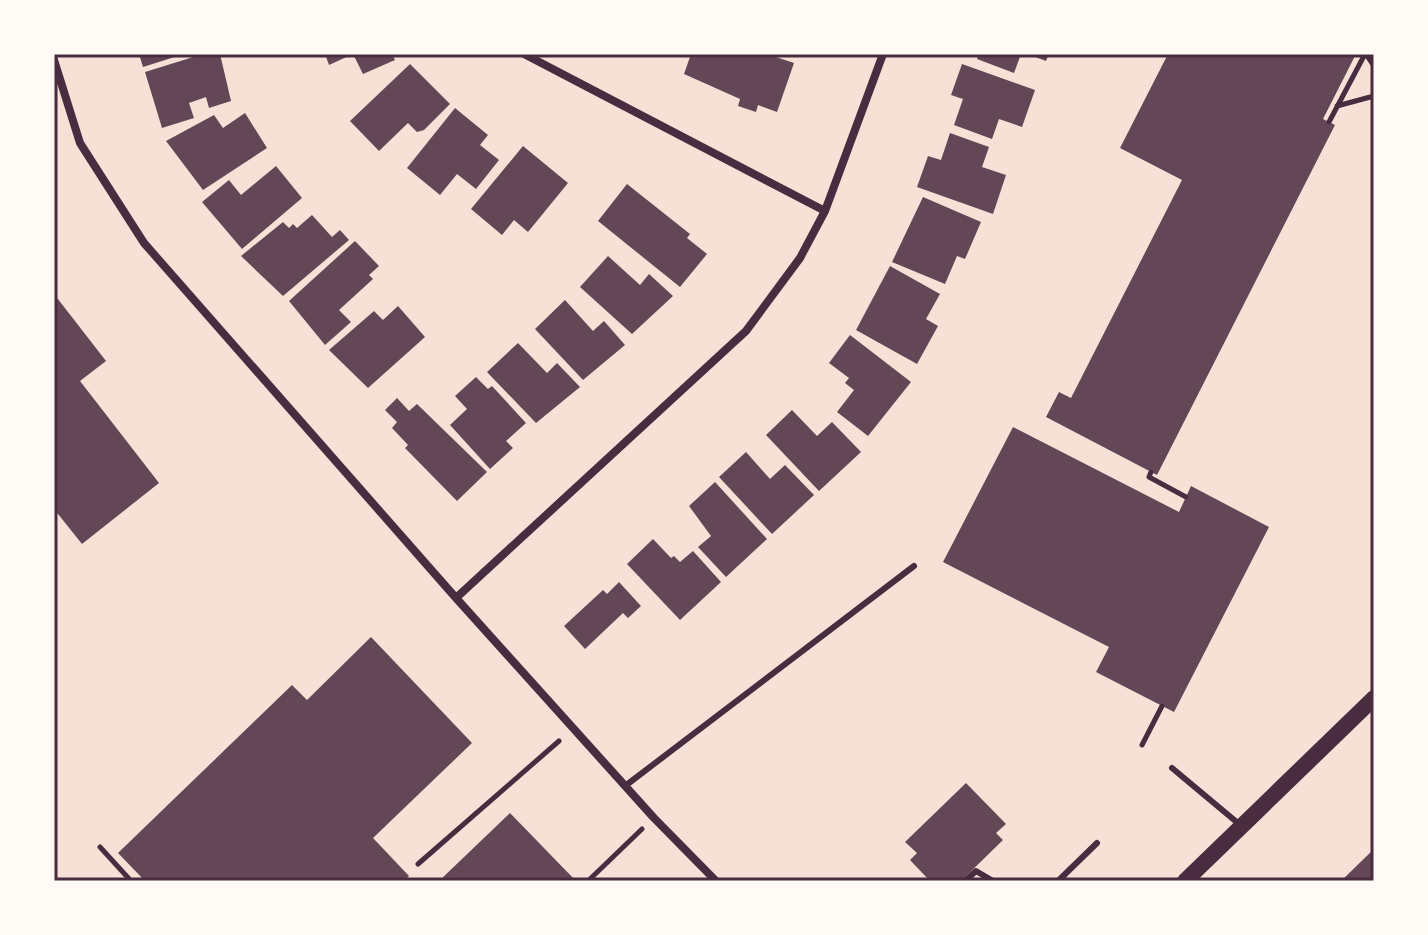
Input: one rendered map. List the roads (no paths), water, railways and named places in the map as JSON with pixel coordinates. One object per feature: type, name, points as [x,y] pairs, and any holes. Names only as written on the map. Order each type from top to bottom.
[{"type":"main road","points":[[1185,881],[1374,698]]},
{"type":"street","points":[[524,54],[825,211]]},
{"type":"street","points":[[456,598],[746,331],[800,258],[825,211],[883,54]]},
{"type":"street","points":[[54,60],[80,143],[144,243],[573,729],[716,881]]},
{"type":"lane","points":[[625,786],[914,566]]},
{"type":"lane","points":[[1172,768],[1242,826]]},
{"type":"lane","points":[[1058,881],[1097,843]]},
{"type":"lane","points":[[965,881],[976,871],[993,881]]}]
